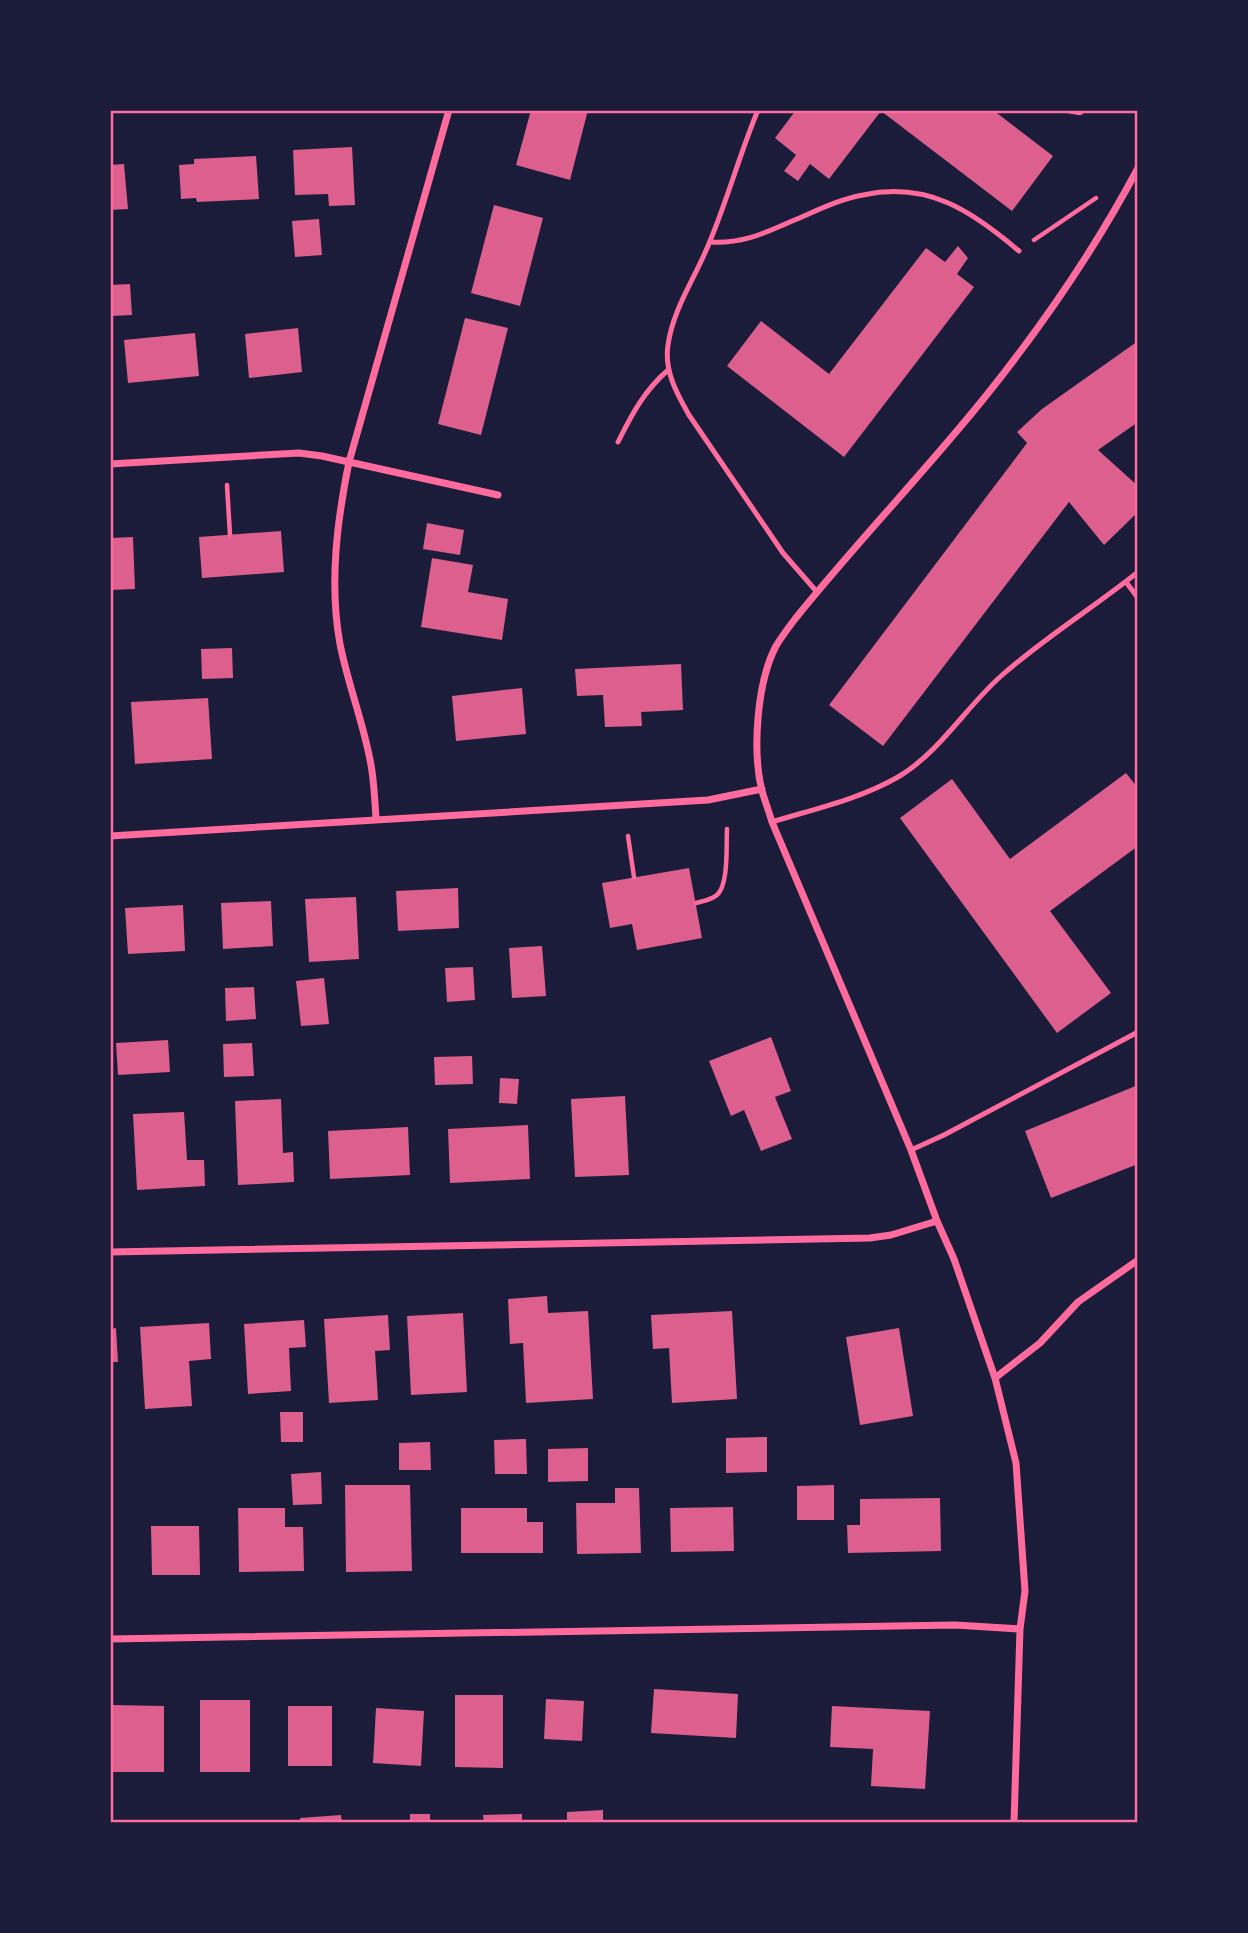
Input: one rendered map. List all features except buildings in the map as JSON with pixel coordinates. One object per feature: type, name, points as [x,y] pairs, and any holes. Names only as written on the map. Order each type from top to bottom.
[{"type":"street","points":[[376,818],[371,762],[345,669],[335,599],[340,505],[349,462],[449,110]]},
{"type":"street","points":[[1014,1823],[1020,1629],[1025,1591],[1016,1464],[995,1378],[954,1259],[937,1222],[911,1150],[772,822],[762,789],[758,754],[759,716],[764,679],[776,646],[817,592],[948,441],[1022,348],[1079,267],[1138,169]]},
{"type":"street","points":[[110,464],[299,453],[498,495]]},
{"type":"street","points":[[110,836],[708,800],[762,789]]},
{"type":"street","points":[[110,1252],[870,1238],[937,1222]]},
{"type":"street","points":[[995,1378],[1040,1343],[1078,1302],[1138,1260]]},
{"type":"street","points":[[110,1639],[956,1625],[1020,1629]]},
{"type":"lane","points":[[758,110],[710,242],[673,323],[667,347],[668,370],[689,415],[783,553],[817,592]]},
{"type":"lane","points":[[710,242],[730,243],[753,239],[835,203],[864,195],[916,193],[951,202],[986,223],[1019,250]]},
{"type":"lane","points":[[618,442],[636,405],[652,384],[668,370]]},
{"type":"lane","points":[[772,822],[876,788],[900,776],[925,756],[1002,675],[1138,572]]},
{"type":"lane","points":[[1126,582],[1138,598]]},
{"type":"lane","points":[[911,1150],[1138,1032]]},
{"type":"path","points":[[1063,110],[1080,113],[1083,110]]},
{"type":"path","points":[[1019,250],[1106,192]]},
{"type":"path","points":[[227,485],[230,535]]},
{"type":"path","points":[[696,903],[718,894],[723,885],[727,829]]},
{"type":"path","points":[[628,836],[634,877]]}]
